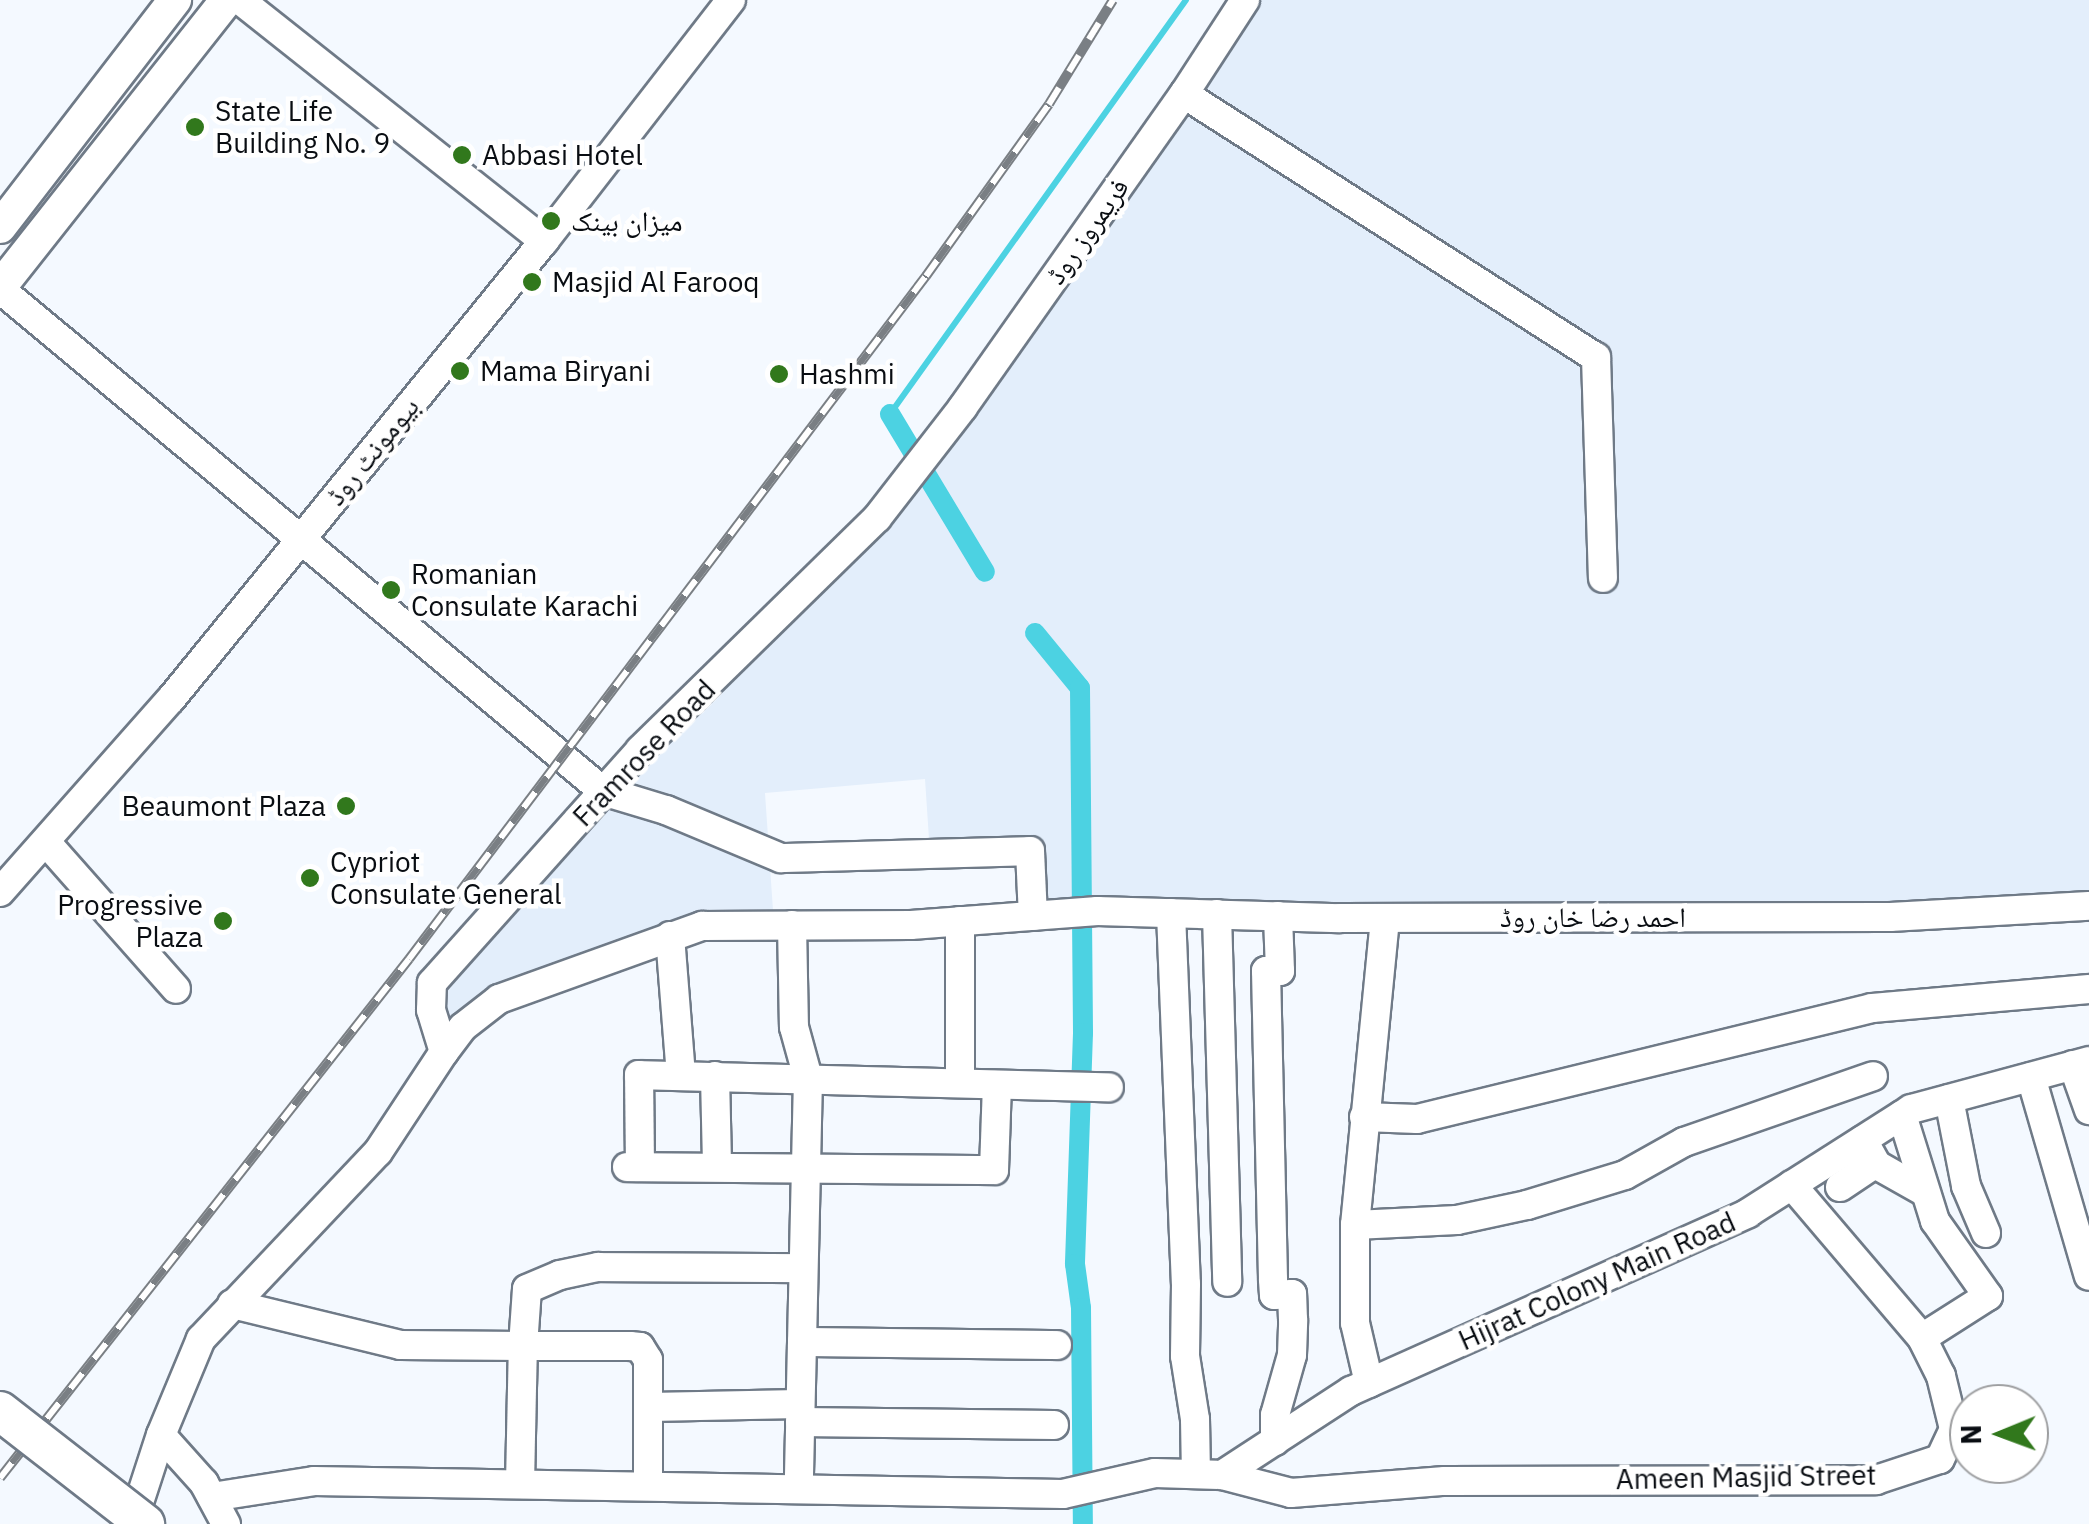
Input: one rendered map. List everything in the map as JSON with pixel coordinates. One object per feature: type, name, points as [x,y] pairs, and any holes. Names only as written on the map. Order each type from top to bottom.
[{"type":"highway","points":[[0,1411],[146,1524]]},
{"type":"main road","points":[[0,227],[175,0]]},
{"type":"main road","points":[[0,288],[227,0]]},
{"type":"street","points":[[240,0],[544,241]]},
{"type":"street","name":"بیومونٹ روڈ","points":[[0,892],[171,699],[544,241],[731,0]]},
{"type":"street","name":"فریمروز روڈ","points":[[905,483],[1184,94],[1245,0]]},
{"type":"street","points":[[1184,94],[1596,357],[1603,578]]},
{"type":"street","points":[[0,288],[603,792],[666,810],[781,858],[1030,851],[1033,916]]},
{"type":"street","name":"Framrose Road","points":[[444,1052],[431,1010],[432,984],[603,792],[877,518],[905,483]]},
{"type":"street","points":[[46,842],[176,989]]},
{"type":"street","name":"احمد رضا خان روڈ","points":[[444,1052],[463,1027],[499,998],[702,926],[960,921],[1097,911],[1385,918],[1890,917],[2089,906]]},
{"type":"street","points":[[212,1498],[314,1481],[1063,1494],[1155,1473],[1209,1475],[1194,1419],[1184,1356],[1186,1284],[1171,913]]},
{"type":"street","points":[[1217,914],[1227,1282]]},
{"type":"street","points":[[1276,1441],[1275,1415],[1292,1355],[1293,1320],[1292,1294],[1274,1295],[1273,1279],[1266,971],[1280,971],[1278,916]]},
{"type":"street","points":[[1369,1384],[1354,1323],[1355,1225],[1385,918]]},
{"type":"street","points":[[960,921],[960,1083]]},
{"type":"street","points":[[792,926],[794,1027],[808,1078],[799,1489]]},
{"type":"street","points":[[670,936],[681,1076]]},
{"type":"street","points":[[1364,1116],[1417,1119],[1872,1008],[2089,988]]},
{"type":"street","points":[[132,1524],[161,1435],[201,1338],[378,1152],[444,1052]]},
{"type":"street","points":[[2081,1063],[2089,1110]]},
{"type":"street","name":"Hijrat Colony Main Road","points":[[1209,1475],[1276,1441],[1369,1384],[1748,1213],[1792,1185],[1869,1152],[1902,1115],[2081,1063]]},
{"type":"street","points":[[997,1084],[994,1170],[634,1167],[639,1075],[808,1078],[1109,1087]]},
{"type":"street","points":[[716,1076],[717,1166]]},
{"type":"street","points":[[1355,1225],[1457,1220],[1527,1205],[1625,1175],[1684,1142],[1873,1076]]},
{"type":"street","points":[[2031,1077],[2089,1276]]},
{"type":"street","points":[[1949,1099],[1966,1186],[1986,1233]]},
{"type":"street","points":[[1902,1115],[1935,1221],[1988,1296],[1922,1338]]},
{"type":"street","points":[[1840,1187],[1869,1152],[1923,1190]]},
{"type":"street","name":"Ameen Masjid Street","points":[[1209,1475],[1291,1493],[1445,1481],[1876,1480],[1940,1459],[1954,1430],[1941,1376],[1922,1338],[1792,1185]]},
{"type":"street","points":[[520,1484],[527,1289],[560,1275],[598,1267],[803,1268]]},
{"type":"street","points":[[1186,1284],[1273,1279]]},
{"type":"street","points":[[232,1304],[400,1345],[640,1348],[648,1360],[648,1486]]},
{"type":"street","points":[[802,1342],[1057,1345]]},
{"type":"street","points":[[650,1408],[1054,1425]]},
{"type":"street","points":[[161,1435],[212,1498],[226,1524]]},
{"type":"shaded area","points":[[1244,0],[2089,0],[2089,906],[1890,917],[1043,901],[1029,851],[930,854],[925,779],[765,793],[774,925],[703,926],[452,1019],[431,1010],[432,983],[877,518]]},
{"type":"waterway","points":[[890,414],[1186,0]]},
{"type":"waterway","points":[[890,414],[985,572]]},
{"type":"waterway","points":[[1035,633],[1080,688],[1083,1033],[1075,1264],[1081,1308],[1083,1524]]},
{"type":"railway","points":[[0,1478],[409,959],[926,276],[1049,104],[1113,0]]},
{"type":"place","name":"State Life Building No. 9","points":[[195,127]]},
{"type":"place","name":"Abbasi Hotel","points":[[462,155]]},
{"type":"place","name":"میزان بینک","points":[[551,221]]},
{"type":"place","name":"Masjid Al Farooq","points":[[532,282]]},
{"type":"place","name":"Mama Biryani","points":[[460,371]]},
{"type":"place","name":"Hashmi","points":[[779,374]]},
{"type":"place","name":"Romanian Consulate Karachi","points":[[391,590]]},
{"type":"place","name":"Beaumont Plaza","points":[[346,806]]},
{"type":"place","name":"Cypriot Consulate General","points":[[310,878]]},
{"type":"place","name":"Progressive Plaza","points":[[223,921]]}]
